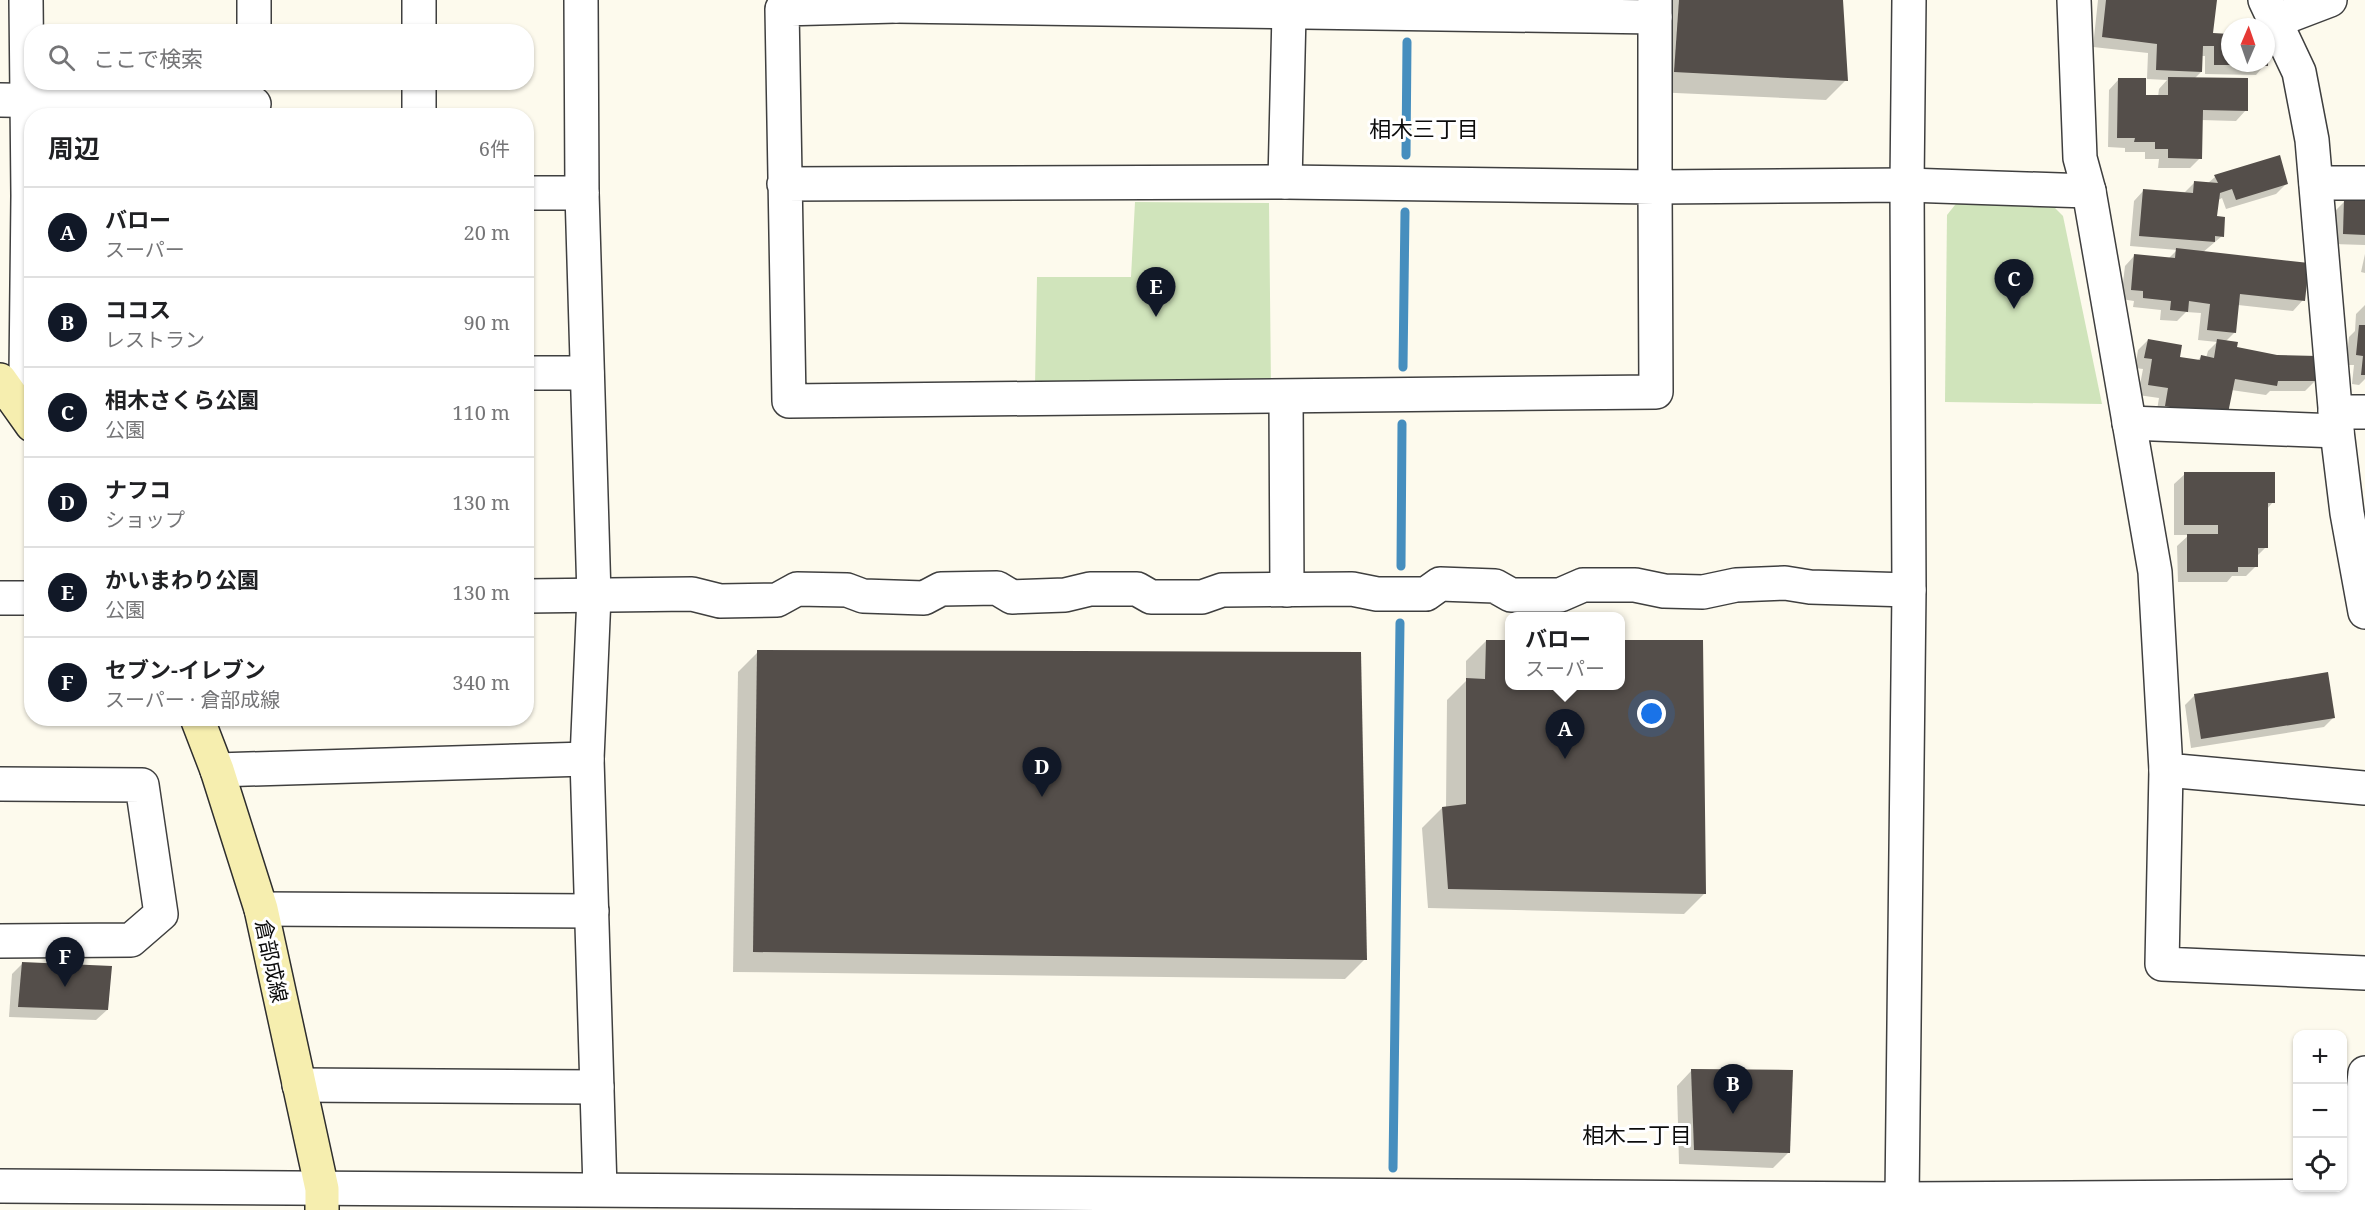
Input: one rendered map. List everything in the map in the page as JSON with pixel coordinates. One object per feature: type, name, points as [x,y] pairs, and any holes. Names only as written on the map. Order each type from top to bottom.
[{"type":"main road","points":[[17,382],[24,403]]},
{"type":"main road","name":"倉部成線","points":[[200,726],[217,770],[261,909],[322,1200]]},
{"type":"street","points":[[24,160],[14,99],[26,0]]},
{"type":"street","points":[[254,24],[255,0]]},
{"type":"street","points":[[419,0],[419,24]]},
{"type":"street","points":[[581,0],[582,193],[594,596],[587,759],[600,1189]]},
{"type":"street","points":[[1902,1204],[1909,590],[1907,185],[1909,0]]},
{"type":"street","points":[[2073,0],[2080,158],[2090,191],[2155,572],[2166,770],[2162,964],[2365,973]]},
{"type":"street","points":[[2330,0],[2270,10],[2299,72],[2312,140],[2346,418],[2347,513],[2365,612]]},
{"type":"street","points":[[896,3],[1289,13],[1655,8],[1656,392],[1286,398],[789,401],[782,9],[896,3]]},
{"type":"street","points":[[1285,182],[1289,13]]},
{"type":"street","points":[[419,90],[419,108]]},
{"type":"street","points":[[14,99],[254,101]]},
{"type":"street","points":[[784,184],[1285,182],[1655,187],[1907,185],[2090,191]]},
{"type":"street","points":[[2316,183],[2365,183]]},
{"type":"street","points":[[534,193],[582,193]]},
{"type":"street","points":[[17,382],[24,282]]},
{"type":"street","points":[[534,373],[587,373]]},
{"type":"street","points":[[1286,398],[1287,590]]},
{"type":"street","points":[[2129,423],[2346,418]]},
{"type":"street","points":[[534,596],[692,594],[720,601],[777,600],[797,589],[847,590],[863,596],[924,598],[941,589],[997,588],[1012,597],[1065,595],[1090,589],[1137,589],[1151,597],[1202,597],[1222,590],[1352,589],[1377,594],[1426,594],[1440,584],[1495,586],[1511,595],[1560,595],[1583,585],[1635,585],[1664,591],[1703,592],[1736,585],[1785,584],[1810,588],[1909,590]]},
{"type":"street","points":[[0,598],[24,598]]},
{"type":"street","points":[[217,770],[587,759]]},
{"type":"street","points":[[2166,770],[2365,788]]},
{"type":"street","points":[[0,784],[142,785],[161,914],[131,940],[0,941]]},
{"type":"street","points":[[261,909],[592,911]]},
{"type":"street","points":[[0,1186],[322,1200],[513,1199],[600,1189],[906,1201],[1284,1202],[1396,1196],[1902,1204],[2359,1196],[2365,1073]]},
{"type":"street","points":[[299,1085],[597,1087]]},
{"type":"green space","points":[[1959,200],[2049,202],[2063,216],[2102,404],[1945,402],[1947,215]]},
{"type":"green space","points":[[1135,202],[1269,203],[1271,386],[1035,386],[1037,277],[1131,277]]},
{"type":"building","points":[[1679,0],[1843,0],[1848,81],[1674,72]]},
{"type":"building","points":[[2106,0],[2217,0],[2213,33],[2221,33],[2221,65],[2214,65],[2214,46],[2203,46],[2202,72],[2156,70],[2157,44],[2102,37]]},
{"type":"building","points":[[2168,77],[2248,78],[2248,111],[2203,110],[2202,159],[2168,158],[2168,149],[2155,149],[2155,142],[2134,142],[2135,138],[2117,138],[2118,78],[2146,78],[2146,95],[2168,95]]},
{"type":"building","points":[[2280,155],[2288,184],[2236,200],[2232,189],[2220,193],[2217,216],[2225,217],[2224,237],[2215,236],[2215,242],[2139,236],[2143,189],[2193,193],[2194,181],[2218,183],[2214,175]]},
{"type":"building","points":[[2344,199],[2365,199],[2365,235],[2343,234]]},
{"type":"building","points":[[2176,248],[2309,263],[2305,301],[2240,294],[2236,333],[2207,330],[2210,304],[2189,301],[2188,312],[2170,310],[2171,301],[2143,298],[2143,291],[2131,290],[2134,254],[2175,258]]},
{"type":"building","points":[[2359,325],[2365,325],[2365,375],[2361,375],[2363,356],[2356,355]]},
{"type":"building","points":[[2148,339],[2182,345],[2180,357],[2200,360],[2201,355],[2214,358],[2217,339],[2238,342],[2237,347],[2277,355],[2317,356],[2316,381],[2278,381],[2277,386],[2235,379],[2227,418],[2165,406],[2168,388],[2148,385],[2152,359],[2144,358]]},
{"type":"building","points":[[2184,472],[2275,472],[2275,503],[2268,503],[2268,548],[2258,548],[2258,567],[2238,567],[2238,572],[2187,572],[2187,534],[2218,534],[2218,525],[2184,525]]},
{"type":"building","points":[[1486,640],[1505,640],[1505,690],[1625,690],[1625,640],[1703,640],[1706,894],[1448,889],[1442,807],[1466,804],[1466,678],[1485,679]]},
{"type":"building","points":[[757,650],[1361,652],[1367,960],[753,952]]},
{"type":"building","points":[[2328,672],[2335,718],[2201,739],[2194,694]]},
{"type":"building","points":[[22,962],[112,966],[108,1010],[18,1007]]},
{"type":"building","points":[[1691,1069],[1793,1070],[1790,1153],[1694,1150]]},
{"type":"waterway","points":[[1406,155],[1407,42]]},
{"type":"waterway","points":[[1403,367],[1405,212]]},
{"type":"waterway","points":[[1401,566],[1402,424]]},
{"type":"waterway","points":[[1393,1168],[1400,623]]},
{"type":"place","name":"相木さくら公園","points":[[2014,309]]},
{"type":"place","name":"かいまわり公園","points":[[1156,317]]},
{"type":"place","name":"バロー","points":[[1565,759]]},
{"type":"place","name":"ナフコ","points":[[1042,797]]},
{"type":"place","name":"セブン-イレブン","points":[[65,987]]},
{"type":"place","name":"ココス","points":[[1733,1114]]},
{"type":"district","name":"相木三丁目","points":[[1424,128]]},
{"type":"district","name":"相木二丁目","points":[[1637,1134]]}]
